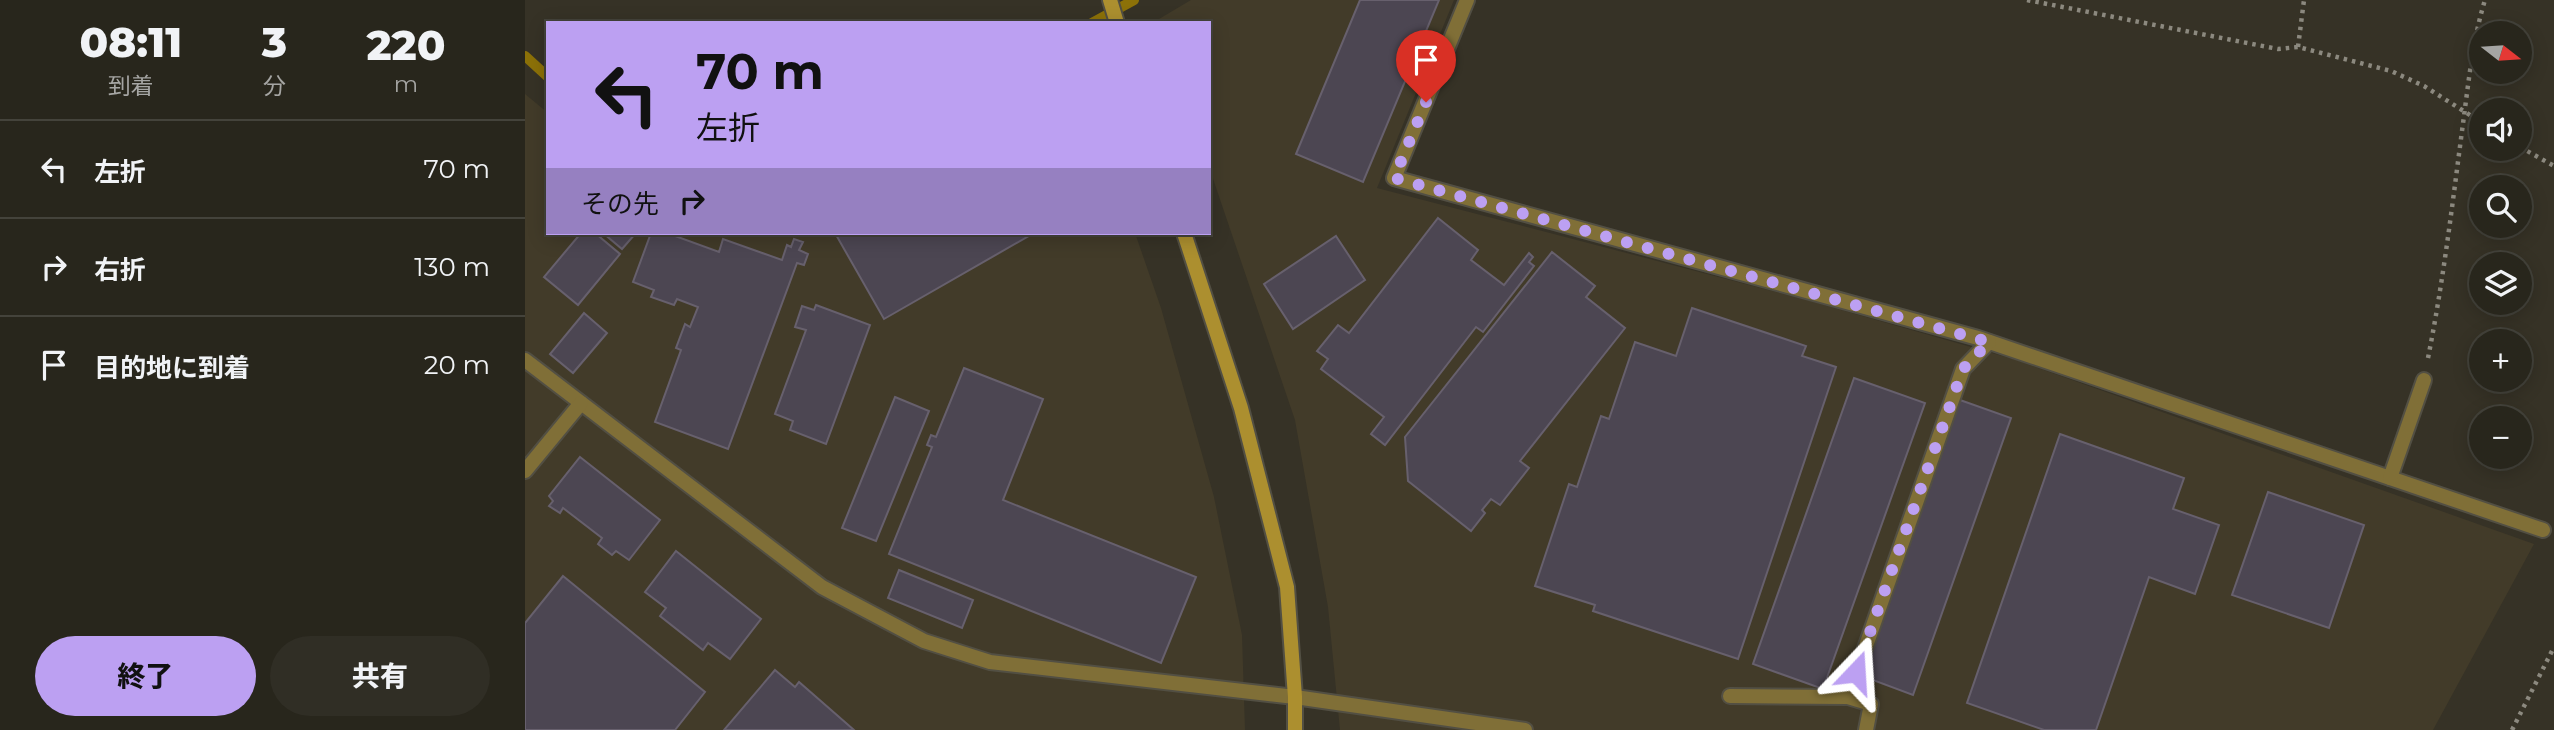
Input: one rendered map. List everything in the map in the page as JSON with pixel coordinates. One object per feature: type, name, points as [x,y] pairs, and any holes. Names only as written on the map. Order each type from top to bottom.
[{"type":"street","points":[[1110,0],[1116,21]]},
{"type":"street","points":[[1467,0],[1394,178],[1989,342],[2543,530]]},
{"type":"street","points":[[1185,235],[1241,408],[1287,587],[1295,730]]},
{"type":"street","points":[[1847,697],[1963,369],[1989,342]]},
{"type":"street","points":[[525,360],[822,587],[924,641],[991,662],[1295,697],[1525,730]]},
{"type":"street","points":[[2390,478],[2424,380]]},
{"type":"street","points":[[525,471],[581,403]]},
{"type":"street","points":[[1730,696],[1847,697],[1871,704],[1866,730]]},
{"type":"path","points":[[2027,0],[2278,49],[2298,47],[2391,71],[2424,86],[2469,114]]},
{"type":"path","points":[[2298,47],[2304,0]]},
{"type":"path","points":[[2424,380],[2437,311],[2479,18],[2485,0]]},
{"type":"path","points":[[2532,154],[2554,166]]},
{"type":"path","points":[[2512,730],[2554,647]]},
{"type":"shaded area","points":[[1191,0],[1454,0],[1377,188],[1803,299],[2013,359],[2534,544],[2433,730],[1340,730],[1328,607],[1295,420],[1211,173],[1211,21],[1159,19]]},
{"type":"shaded area","points":[[525,94],[546,111],[546,235],[1136,235],[1161,308],[1214,497],[1242,635],[1245,730],[525,730]]},
{"type":"building","points":[[1360,0],[1439,0],[1363,182],[1296,154]]},
{"type":"building","points":[[1438,218],[1478,250],[1471,260],[1504,285],[1529,253],[1533,257],[1529,262],[1534,266],[1483,332],[1476,327],[1385,445],[1371,434],[1384,417],[1321,369],[1328,359],[1317,351],[1338,325],[1349,333]]},
{"type":"building","points":[[579,235],[597,235],[620,254],[578,305],[544,277]]},
{"type":"building","points":[[605,235],[634,235],[622,249]]},
{"type":"building","points":[[650,235],[672,235],[719,252],[723,239],[782,260],[787,245],[791,247],[794,239],[803,242],[799,250],[808,254],[804,265],[797,263],[728,449],[655,422],[681,350],[676,348],[685,324],[690,327],[698,307],[677,299],[674,305],[651,297],[654,290],[633,282]]},
{"type":"building","points":[[836,235],[1031,235],[884,319]]},
{"type":"building","points":[[1336,236],[1365,280],[1293,329],[1264,284]]},
{"type":"building","points":[[1552,252],[1595,286],[1586,297],[1625,328],[1520,461],[1529,468],[1500,505],[1491,499],[1482,510],[1485,513],[1471,531],[1408,481],[1405,437]]},
{"type":"building","points":[[816,305],[870,325],[826,444],[790,430],[793,421],[775,414],[806,330],[795,327],[802,306],[814,310]]},
{"type":"building","points":[[1692,308],[1806,346],[1802,356],[1836,367],[1738,659],[1593,611],[1595,605],[1535,586],[1569,484],[1577,487],[1601,416],[1609,419],[1635,342],[1676,356]]},
{"type":"building","points":[[584,313],[607,333],[573,373],[550,354]]},
{"type":"building","points":[[964,368],[1043,399],[1003,500],[1196,577],[1161,663],[889,554],[932,447],[927,445],[931,435],[936,437]]},
{"type":"building","points":[[1854,378],[1925,403],[1823,689],[1753,664]]},
{"type":"building","points":[[895,397],[929,411],[876,541],[842,528]]},
{"type":"building","points":[[1960,400],[2011,418],[1913,695],[1862,676]]},
{"type":"building","points":[[2060,434],[2184,478],[2173,509],[2219,525],[2195,594],[2149,577],[2096,730],[2044,730],[1967,703]]},
{"type":"building","points":[[580,457],[660,520],[629,560],[616,551],[612,555],[598,544],[602,538],[563,508],[560,513],[549,506],[553,501],[549,496]]},
{"type":"building","points":[[2268,492],[2364,525],[2329,628],[2232,595]]},
{"type":"building","points":[[676,551],[761,619],[730,659],[708,643],[703,650],[660,616],[666,608],[645,592]]},
{"type":"building","points":[[899,570],[973,600],[962,628],[888,598]]},
{"type":"building","points":[[563,576],[705,692],[675,730],[525,730],[525,623]]},
{"type":"building","points":[[775,670],[795,687],[799,682],[854,730],[724,730]]},
{"type":"waterway","points":[[1096,21],[1134,0]]},
{"type":"waterway","points":[[525,56],[546,75]]},
{"type":"route","points":[[1426,102],[1394,178],[1989,342],[1963,369],[1856,672]]}]
